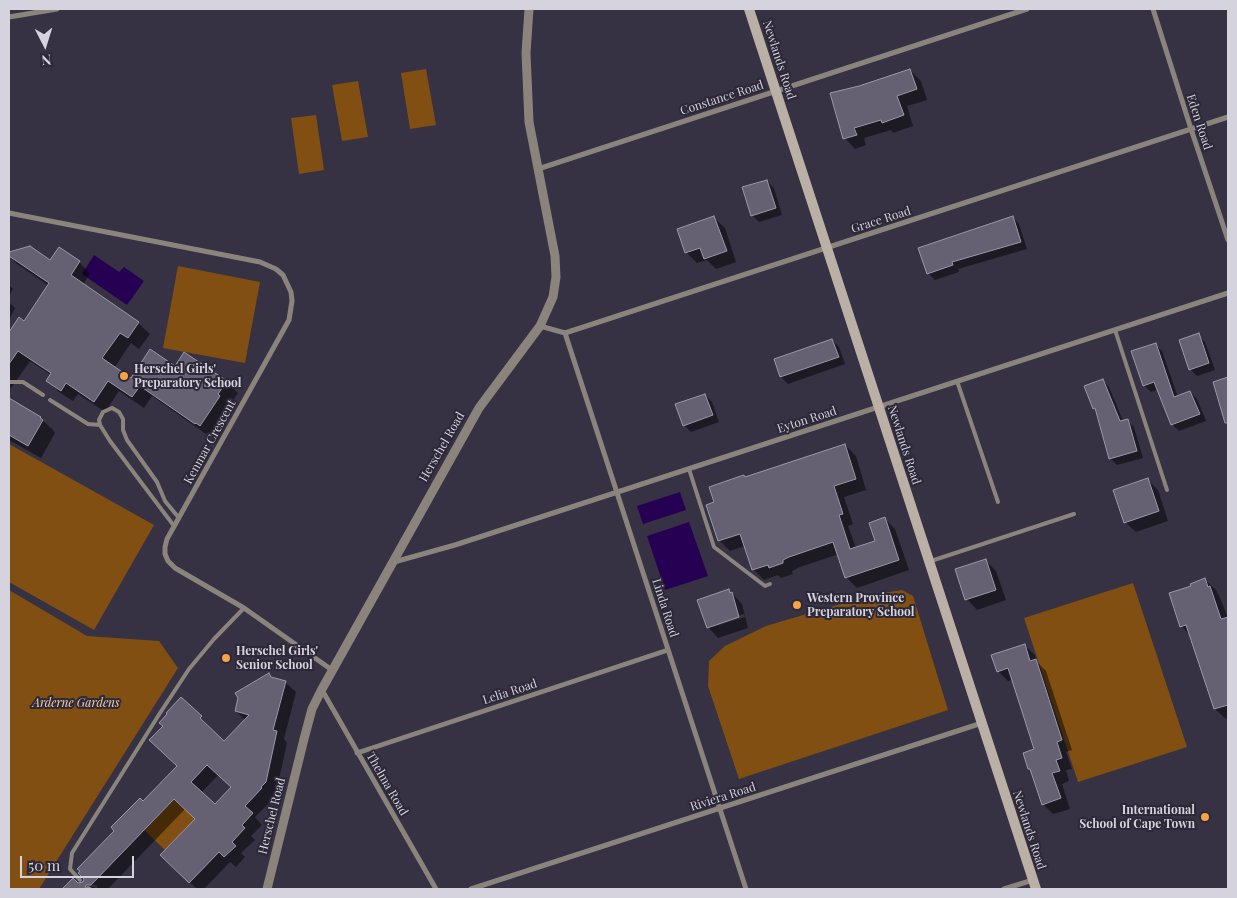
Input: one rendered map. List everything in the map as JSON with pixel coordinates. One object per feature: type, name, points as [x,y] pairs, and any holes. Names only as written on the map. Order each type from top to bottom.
[{"type":"main road","name":"Newlands Road","points":[[749,9],[1034,885]]},
{"type":"street","points":[[9,18],[57,9]]},
{"type":"street","name":"Herschel Road","points":[[267,889],[312,709],[479,408],[540,326],[553,297],[556,266],[529,122],[527,30],[529,9]]},
{"type":"street","name":"Constance Road","points":[[538,169],[1027,9]]},
{"type":"street","name":"Eden Road","points":[[1153,9],[1190,129],[1228,240]]},
{"type":"street","name":"Grace Road","points":[[565,333],[1228,117]]},
{"type":"street","name":"Kenmar Crescent","points":[[9,213],[260,262],[276,270],[288,283],[292,301],[289,320],[174,526],[165,547],[168,561],[175,568],[244,608],[332,670]]},
{"type":"street","name":"Eyton Road","points":[[392,563],[455,545],[1228,293]]},
{"type":"street","points":[[540,326],[565,333]]},
{"type":"street","name":"Linda Road","points":[[565,333],[746,889]]},
{"type":"street","name":"Lelia Road","points":[[358,754],[668,650]]},
{"type":"street","name":"Thelma Road","points":[[322,689],[436,889]]},
{"type":"street","name":"Riviera Road","points":[[472,889],[982,723]]},
{"type":"street","points":[[1004,889],[1034,885]]},
{"type":"lane","points":[[1115,330],[1167,490]]},
{"type":"lane","points":[[957,381],[998,502]]},
{"type":"lane","points":[[9,382],[22,382],[43,395]]},
{"type":"lane","points":[[50,400],[88,424],[100,425]]},
{"type":"lane","points":[[174,526],[121,457],[100,425],[99,420],[103,412],[112,408],[120,412],[127,440],[157,482],[165,501],[179,518]]},
{"type":"lane","points":[[689,468],[714,547],[765,586],[770,584]]},
{"type":"lane","points":[[929,562],[1074,514]]},
{"type":"lane","points":[[80,880],[70,869],[72,853],[189,669],[214,639],[244,608]]},
{"type":"green space","points":[[426,69],[436,125],[410,129],[401,73]]},
{"type":"green space","points":[[358,81],[368,137],[342,141],[332,85]]},
{"type":"green space","points":[[316,115],[324,170],[299,174],[291,118]]},
{"type":"green space","points":[[178,266],[260,282],[245,363],[163,348]]},
{"type":"green space","points":[[9,444],[154,525],[94,630],[9,582]]},
{"type":"green space","points":[[1133,583],[1187,747],[1078,782],[1024,618]]},
{"type":"green space","name":"Arderne Gardens","points":[[9,590],[87,636],[159,641],[178,668],[39,889],[9,889]]},
{"type":"green space","points":[[902,590],[913,596],[948,710],[739,779],[708,686],[709,661],[725,646],[766,626],[871,595]]},
{"type":"green space","points":[[174,799],[195,819],[165,850],[144,830]]},
{"type":"shaded area","points":[[94,255],[119,272],[124,267],[144,281],[127,305],[82,274]]},
{"type":"shaded area","points":[[680,492],[686,510],[643,524],[637,506]]},
{"type":"shaded area","points":[[689,522],[708,576],[665,590],[647,536]]},
{"type":"building","points":[[910,69],[917,89],[897,96],[904,115],[882,123],[881,120],[854,128],[857,135],[843,139],[830,93],[859,86]]},
{"type":"building","points":[[767,180],[776,208],[751,216],[742,187]]},
{"type":"building","points":[[714,216],[727,251],[704,259],[700,248],[685,253],[677,229]]},
{"type":"building","points":[[1013,216],[1021,242],[952,262],[953,265],[927,274],[918,248]]},
{"type":"building","points":[[30,246],[50,260],[59,247],[80,261],[71,275],[139,322],[128,338],[120,333],[102,358],[131,378],[150,349],[175,366],[184,352],[227,381],[218,394],[220,396],[200,426],[140,386],[132,397],[108,381],[94,402],[66,383],[61,391],[46,381],[51,373],[18,351],[9,364],[9,332],[19,317],[24,321],[49,283],[9,256],[9,252]]},
{"type":"building","points":[[1199,333],[1209,363],[1189,370],[1179,340]]},
{"type":"building","points":[[832,339],[839,357],[780,377],[774,359]]},
{"type":"building","points":[[1156,343],[1174,397],[1190,391],[1200,414],[1171,425],[1154,382],[1143,386],[1131,351]]},
{"type":"building","points":[[1228,377],[1228,423],[1225,423],[1213,382]]},
{"type":"building","points":[[1103,379],[1120,421],[1128,419],[1137,451],[1109,459],[1095,408],[1093,409],[1084,386]]},
{"type":"building","points":[[705,394],[713,415],[683,426],[675,404]]},
{"type":"building","points":[[9,398],[43,420],[28,446],[9,435]]},
{"type":"building","points":[[845,444],[856,479],[834,486],[843,514],[839,515],[850,549],[875,541],[869,523],[885,517],[899,560],[845,578],[833,542],[789,557],[783,560],[783,563],[769,568],[768,565],[752,570],[740,534],[718,541],[706,505],[714,502],[709,487]]},
{"type":"building","points":[[1148,478],[1159,511],[1124,523],[1113,490]]},
{"type":"building","points":[[986,559],[996,590],[965,600],[955,569]]},
{"type":"building","points":[[1205,578],[1208,587],[1210,586],[1221,619],[1228,617],[1228,705],[1214,709],[1186,625],[1180,627],[1169,593],[1191,586],[1190,584]]},
{"type":"building","points":[[729,589],[730,593],[732,592],[739,617],[707,628],[697,600]]},
{"type":"building","points":[[1025,644],[1030,661],[1036,659],[1062,740],[1057,742],[1062,758],[1056,760],[1060,771],[1052,773],[1061,798],[1042,805],[1023,753],[1034,749],[1008,668],[997,672],[991,655]]},
{"type":"building","points":[[269,673],[271,677],[286,681],[273,730],[277,731],[266,782],[245,806],[253,813],[242,825],[245,828],[232,842],[236,846],[224,857],[219,852],[189,883],[160,855],[195,819],[174,799],[91,885],[86,885],[85,889],[62,889],[73,878],[78,883],[83,882],[84,879],[77,869],[114,831],[111,827],[140,798],[143,801],[177,766],[149,740],[163,726],[159,723],[166,713],[181,697],[202,716],[200,718],[224,741],[249,715],[235,711],[238,698],[235,693]],"holes":[[[207,765],[231,787],[215,804],[191,782]]]},
{"type":"place","name":"Herschel Girls' Preparatory School","points":[[124,376]]},
{"type":"place","name":"Western Province Preparatory School","points":[[797,605]]},
{"type":"place","name":"Herschel Girls' Senior School","points":[[226,658]]},
{"type":"place","name":"International School of Cape Town","points":[[1205,817]]}]
